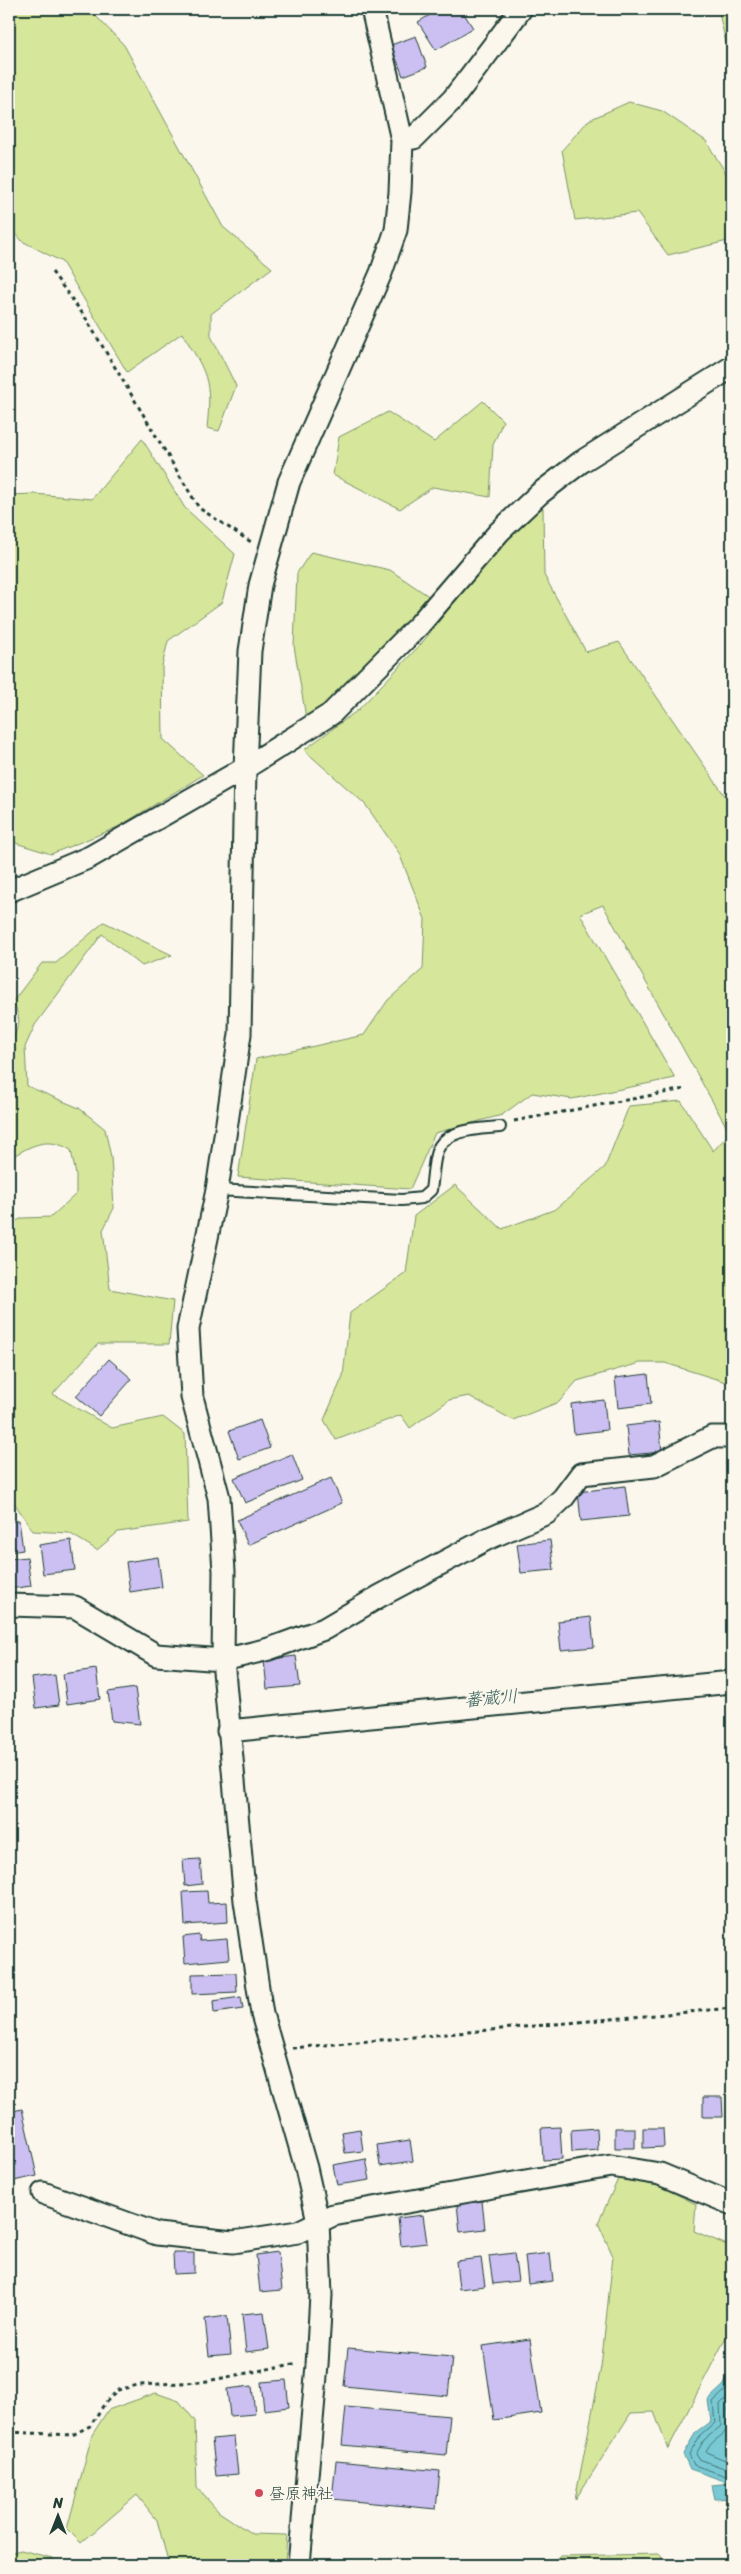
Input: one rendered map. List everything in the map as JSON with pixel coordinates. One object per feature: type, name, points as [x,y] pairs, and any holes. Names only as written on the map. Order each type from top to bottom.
[{"type":"street","points":[[299,2565],[317,2365],[321,2295],[318,2221],[306,2168],[262,2014],[245,1901],[223,1660],[224,1571],[219,1498],[192,1397],[188,1329],[216,1190],[240,1034],[245,768],[250,650],[260,585],[290,482],[381,273],[396,230],[402,140],[372,9]]},
{"type":"street","points":[[402,140],[414,138],[453,99],[521,9]]},
{"type":"street","points":[[9,891],[90,858],[245,768],[331,714],[420,624],[499,532],[539,494],[580,462],[732,367]]},
{"type":"street","points":[[9,1605],[75,1607],[156,1655],[223,1660],[269,1649],[324,1629],[380,1596],[488,1539],[547,1513],[563,1498],[581,1474],[654,1466],[712,1438],[732,1437]]},
{"type":"street","points":[[228,1731],[732,1682]]},
{"type":"street","points":[[43,2193],[157,2234],[233,2242],[298,2232],[334,2215],[611,2166],[660,2174],[732,2204]]},
{"type":"lane","points":[[216,1190],[402,1200],[422,1198],[431,1190],[438,1150],[446,1140],[462,1131],[500,1127]]},
{"type":"path","points":[[52,272],[85,317],[199,508],[246,541],[270,548]]},
{"type":"path","points":[[500,1127],[515,1120],[685,1089]]},
{"type":"path","points":[[272,2050],[732,2008]]},
{"type":"path","points":[[9,2432],[72,2436],[90,2426],[105,2403],[118,2390],[138,2385],[202,2382],[292,2362],[317,2365]]},
{"type":"green space","points":[[9,9],[89,9],[124,45],[223,227],[272,268],[211,314],[211,336],[236,386],[219,431],[207,428],[209,399],[206,378],[182,333],[127,372],[62,262],[22,241],[9,225]]},
{"type":"green space","points":[[718,9],[732,9],[732,65],[731,64]]},
{"type":"green space","points":[[629,102],[662,111],[706,141],[727,175],[732,203],[732,240],[668,255],[637,213],[575,220],[562,150],[589,120]]},
{"type":"green space","points":[[483,401],[503,421],[493,445],[490,497],[433,487],[400,509],[333,475],[339,437],[388,412],[434,442]]},
{"type":"green space","points":[[142,439],[185,508],[235,554],[222,602],[168,641],[162,666],[163,739],[203,775],[118,827],[51,854],[9,841],[9,495],[34,494],[92,499]]},
{"type":"green space","points":[[543,508],[544,575],[586,652],[619,642],[732,806],[732,1384],[665,1363],[640,1363],[577,1381],[559,1402],[513,1420],[469,1396],[449,1400],[410,1428],[401,1415],[336,1440],[324,1420],[343,1376],[350,1313],[406,1273],[414,1216],[455,1185],[502,1229],[556,1209],[605,1167],[629,1106],[681,1101],[713,1151],[730,1133],[603,905],[580,914],[675,1078],[572,1099],[532,1093],[502,1115],[435,1133],[410,1189],[238,1177],[256,1059],[364,1035],[388,1000],[423,969],[425,919],[399,853],[365,804],[304,750],[358,710],[421,644],[511,530]]},
{"type":"green space","points":[[311,552],[390,570],[433,599],[349,688],[306,718],[294,646],[297,573]]},
{"type":"green space","points":[[104,922],[172,955],[142,966],[102,934],[35,1025],[25,1047],[27,1086],[79,1108],[105,1129],[111,1157],[114,1208],[103,1230],[110,1289],[173,1301],[169,1344],[98,1344],[53,1394],[112,1428],[163,1417],[185,1434],[188,1522],[118,1532],[97,1550],[69,1533],[33,1531],[9,1495],[9,1224],[23,1218],[51,1217],[76,1194],[76,1175],[71,1150],[54,1144],[40,1144],[25,1149],[10,1158],[9,1162],[9,1054],[19,1021],[14,1000],[42,963],[56,963]]},
{"type":"green space","points":[[619,2177],[662,2187],[696,2204],[694,2231],[727,2245],[732,2254],[732,2326],[668,2449],[654,2412],[631,2413],[575,2500],[601,2367],[613,2256],[598,2223]]},
{"type":"green space","points":[[156,2393],[179,2401],[195,2421],[197,2488],[219,2512],[252,2534],[287,2535],[285,2565],[169,2565],[157,2520],[137,2495],[81,2543],[67,2529],[92,2435],[108,2410]]},
{"type":"green space","points":[[21,2550],[52,2558],[56,2565],[9,2565],[9,2553]]},
{"type":"green space","points":[[660,2554],[665,2565],[544,2565],[561,2556]]},
{"type":"water","points":[[732,2361],[732,2498],[715,2499],[712,2485],[730,2483],[690,2469],[683,2454],[696,2432],[711,2421],[708,2400],[724,2385]]},
{"type":"building","points":[[440,9],[461,9],[473,28],[436,50],[418,22]]},
{"type":"building","points":[[416,36],[427,67],[403,76],[391,45]]},
{"type":"building","points":[[109,1359],[132,1379],[99,1416],[76,1396]]},
{"type":"building","points":[[648,1374],[651,1404],[618,1408],[615,1378]]},
{"type":"building","points":[[604,1400],[607,1430],[574,1434],[571,1404]]},
{"type":"building","points":[[260,1420],[270,1448],[239,1459],[229,1431]]},
{"type":"building","points":[[659,1422],[662,1452],[629,1455],[626,1426]]},
{"type":"building","points":[[292,1454],[302,1480],[245,1503],[234,1478]]},
{"type":"building","points":[[732,1462],[732,1492],[729,1493],[726,1463]]},
{"type":"building","points":[[331,1478],[342,1503],[248,1545],[237,1520]]},
{"type":"building","points":[[625,1486],[629,1516],[581,1521],[578,1492]]},
{"type":"building","points":[[19,1520],[23,1550],[9,1552],[9,1522]]},
{"type":"building","points":[[71,1540],[75,1570],[43,1574],[39,1545]]},
{"type":"building","points":[[550,1540],[554,1570],[521,1573],[517,1544]]},
{"type":"building","points":[[27,1557],[31,1586],[9,1589],[9,1559]]},
{"type":"building","points":[[158,1557],[162,1587],[130,1592],[126,1562]]},
{"type":"building","points":[[591,1617],[594,1647],[561,1650],[558,1621]]},
{"type":"building","points":[[296,1656],[300,1686],[267,1689],[264,1660]]},
{"type":"building","points":[[96,1669],[100,1699],[67,1704],[63,1674]]},
{"type":"building","points":[[55,1675],[59,1705],[36,1708],[32,1678]]},
{"type":"building","points":[[135,1688],[140,1724],[112,1721],[108,1692]]},
{"type":"building","points":[[200,1859],[202,1884],[185,1886],[183,1860]]},
{"type":"building","points":[[207,1891],[208,1903],[227,1902],[228,1922],[185,1925],[183,1892]]},
{"type":"building","points":[[199,1935],[200,1941],[227,1939],[229,1959],[185,1963],[183,1937]]},
{"type":"building","points":[[236,1973],[237,1992],[192,1994],[192,1974]]},
{"type":"building","points":[[241,1997],[243,2009],[214,2013],[213,2001]]},
{"type":"building","points":[[703,2097],[722,2097],[723,2117],[703,2117]]},
{"type":"building","points":[[22,2109],[37,2176],[9,2182],[9,2112]]},
{"type":"building","points":[[560,2127],[562,2159],[543,2160],[541,2128]]},
{"type":"building","points":[[597,2128],[598,2150],[572,2152],[571,2130]]},
{"type":"building","points":[[615,2128],[635,2128],[635,2148],[615,2148]]},
{"type":"building","points":[[643,2128],[663,2128],[664,2147],[643,2148]]},
{"type":"building","points":[[360,2129],[363,2151],[345,2153],[342,2132]]},
{"type":"building","points":[[410,2140],[413,2161],[380,2166],[377,2145]]},
{"type":"building","points":[[366,2159],[370,2180],[337,2185],[333,2165]]},
{"type":"building","points":[[482,2201],[485,2229],[460,2232],[457,2204]]},
{"type":"building","points":[[423,2215],[427,2243],[401,2246],[398,2218]]},
{"type":"building","points":[[278,2252],[282,2290],[260,2292],[256,2255]]},
{"type":"building","points":[[173,2253],[194,2253],[194,2273],[174,2274]]},
{"type":"building","points":[[514,2253],[518,2281],[493,2284],[489,2256]]},
{"type":"building","points":[[550,2253],[553,2281],[528,2284],[525,2256]]},
{"type":"building","points":[[481,2258],[485,2286],[459,2289],[456,2261]]},
{"type":"building","points":[[264,2312],[269,2349],[246,2352],[242,2314]]},
{"type":"building","points":[[227,2316],[231,2354],[209,2356],[205,2319]]},
{"type":"building","points":[[530,2339],[541,2413],[494,2420],[483,2346]]},
{"type":"building","points":[[348,2348],[452,2357],[448,2396],[344,2386]]},
{"type":"building","points":[[286,2380],[289,2407],[264,2410],[261,2382]]},
{"type":"building","points":[[252,2386],[255,2414],[230,2416],[227,2389]]},
{"type":"building","points":[[346,2407],[450,2416],[446,2455],[342,2445]]},
{"type":"building","points":[[234,2437],[238,2474],[216,2476],[212,2439]]},
{"type":"building","points":[[336,2461],[440,2471],[436,2509],[332,2499]]},
{"type":"place","name":"昼原神社","points":[[259,2493]]},
{"type":"water label","name":"蕃蔵川","points":[[491,1698]]}]
